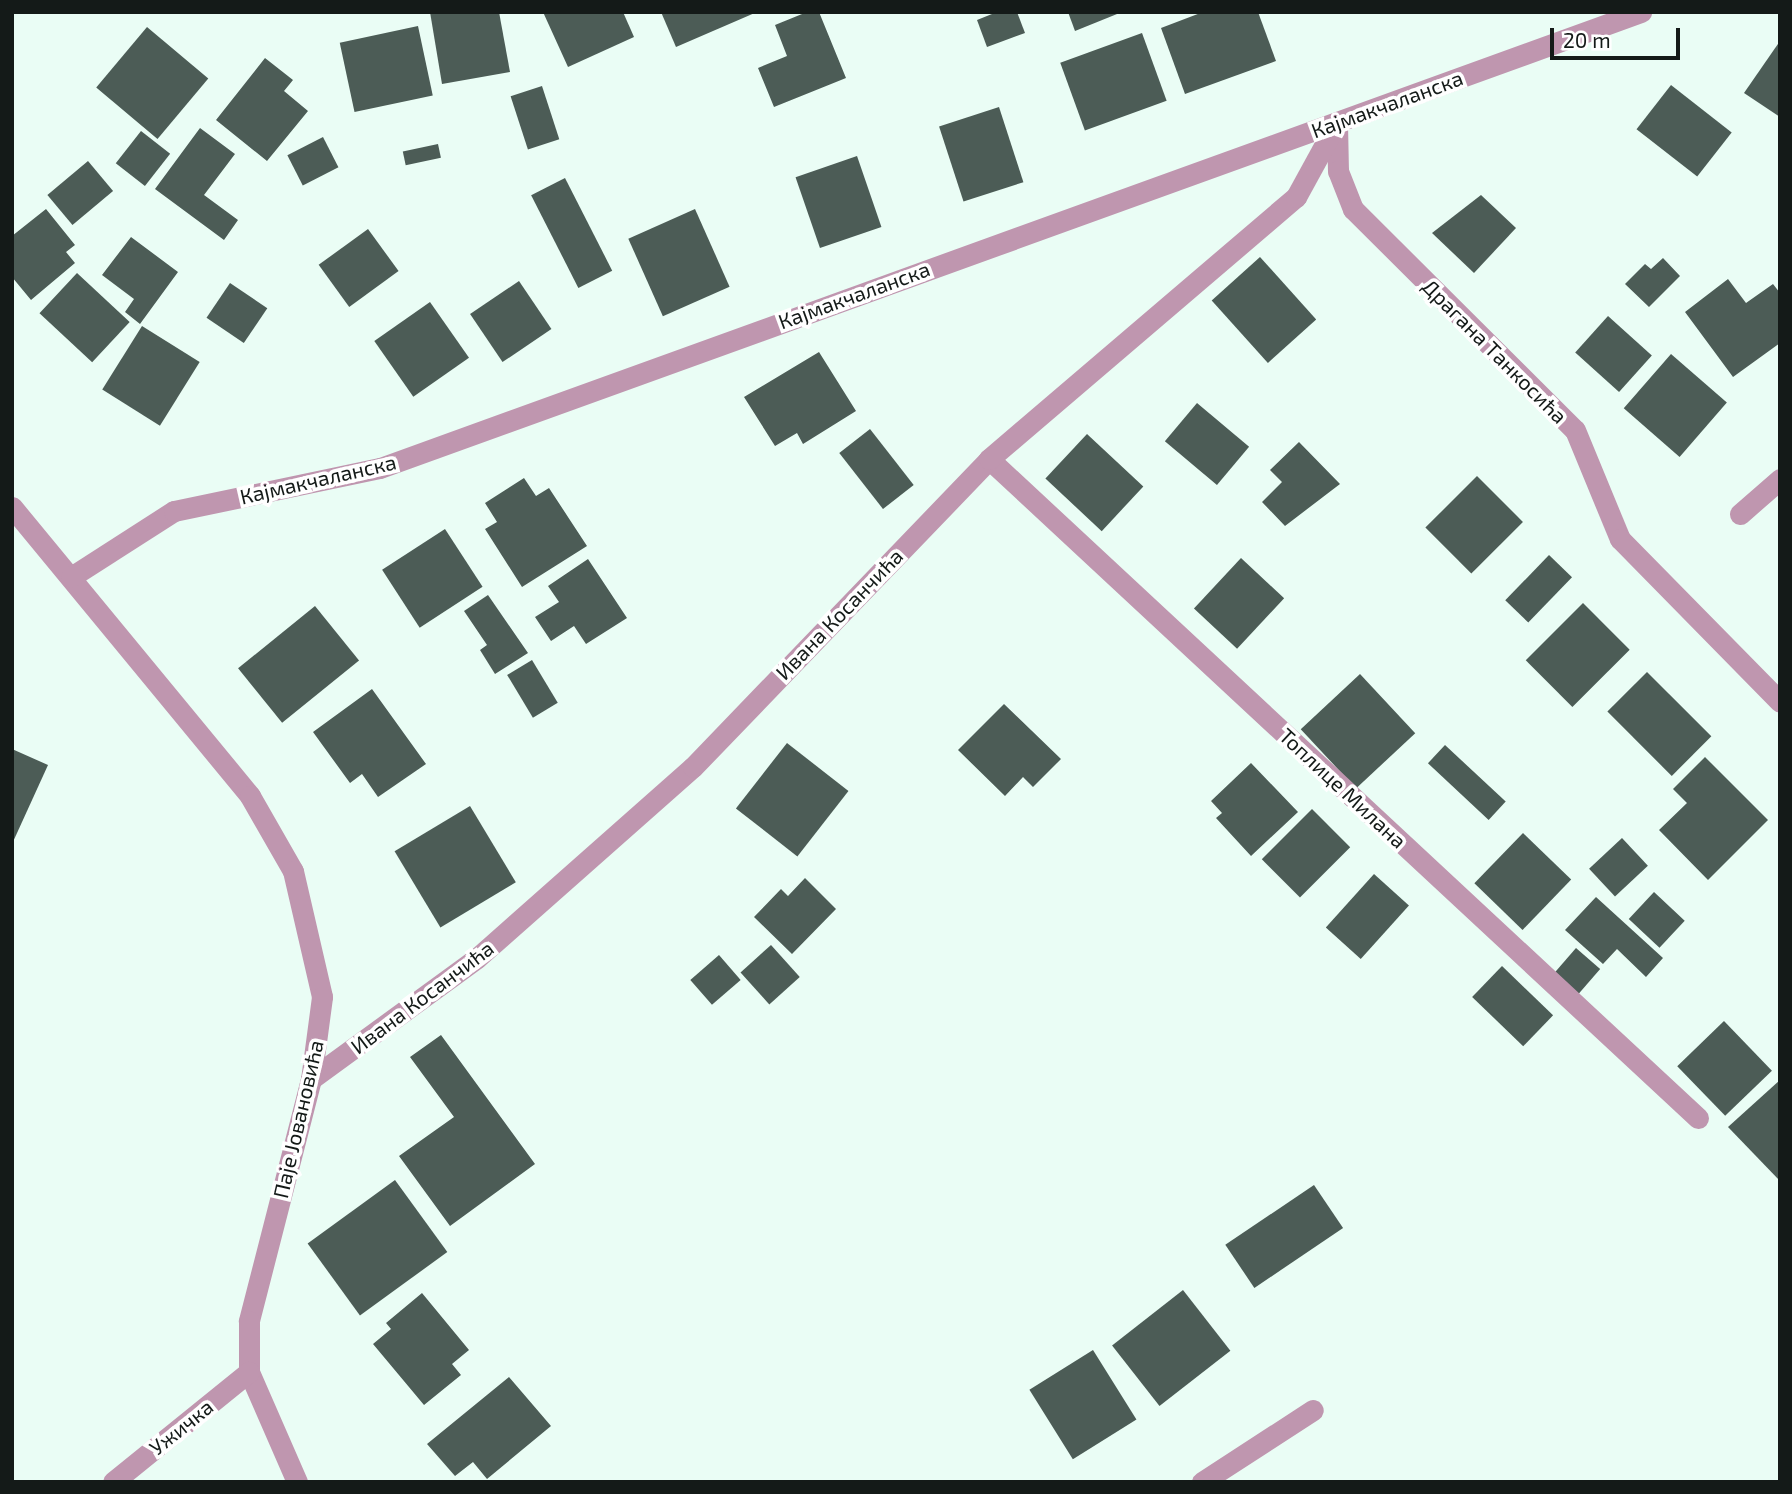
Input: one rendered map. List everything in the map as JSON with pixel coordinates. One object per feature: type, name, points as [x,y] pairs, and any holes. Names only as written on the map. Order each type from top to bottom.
[{"type":"street","name":"Кајмакчаланска","points":[[71,576],[174,511],[380,468],[1641,12]]},
{"type":"street","name":"Ивана Косанчића","points":[[311,1079],[477,958],[693,767],[989,459],[1296,197],[1337,122]]},
{"type":"street","name":"Драгана Танкосића","points":[[1337,122],[1338,171],[1353,209],[1575,430],[1620,539],[1780,702]]},
{"type":"street","name":"Топлице Милана","points":[[989,459],[1698,1118]]},
{"type":"street","points":[[1741,514],[1780,479]]},
{"type":"street","name":"Паје Јовановића","points":[[12,507],[250,796],[293,871],[322,998],[311,1079],[249,1321],[249,1372],[297,1482]]},
{"type":"street","name":"Ужичка","points":[[113,1482],[249,1372]]},
{"type":"street","points":[[1202,1482],[1313,1410]]},
{"type":"building","points":[[430,12],[499,12],[510,72],[442,84]]},
{"type":"building","points":[[543,12],[623,12],[634,37],[568,67]]},
{"type":"building","points":[[661,12],[757,12],[676,47]]},
{"type":"building","points":[[807,12],[819,12],[846,78],[774,107],[758,68],[787,56],[775,25]]},
{"type":"building","points":[[997,12],[1017,12],[1025,33],[987,47],[977,20]]},
{"type":"building","points":[[1068,12],[1122,12],[1075,31]]},
{"type":"building","points":[[1203,12],[1258,12],[1276,61],[1185,94],[1161,28]]},
{"type":"building","points":[[418,26],[433,95],[355,112],[340,43]]},
{"type":"building","points":[[147,27],[208,78],[158,139],[96,88]]},
{"type":"building","points":[[1142,33],[1167,101],[1085,130],[1060,63]]},
{"type":"building","points":[[1780,41],[1780,117],[1744,93]]},
{"type":"building","points":[[265,58],[293,80],[284,91],[308,111],[267,161],[216,120]]},
{"type":"building","points":[[1671,85],[1732,132],[1697,177],[1637,129]]},
{"type":"building","points":[[542,86],[559,139],[528,149],[511,96]]},
{"type":"building","points":[[999,107],[1023,182],[963,202],[939,126]]},
{"type":"building","points":[[200,128],[235,154],[204,195],[238,220],[224,240],[155,189]]},
{"type":"building","points":[[141,131],[170,154],[145,186],[116,163]]},
{"type":"building","points":[[323,137],[338,167],[303,185],[287,155]]},
{"type":"building","points":[[438,144],[441,158],[406,165],[403,151]]},
{"type":"building","points":[[857,156],[881,227],[820,248],[796,177]]},
{"type":"building","points":[[88,161],[113,191],[72,225],[47,195]]},
{"type":"building","points":[[565,178],[612,271],[578,288],[531,195]]},
{"type":"building","points":[[1481,195],[1516,228],[1474,273],[1432,233]]},
{"type":"building","points":[[46,209],[75,245],[66,252],[75,263],[31,300],[12,277],[12,236]]},
{"type":"building","points":[[695,209],[730,287],[663,316],[628,239]]},
{"type":"building","points":[[368,229],[399,271],[349,307],[319,265]]},
{"type":"building","points":[[131,237],[178,272],[140,324],[125,312],[134,299],[102,275]]},
{"type":"building","points":[[1260,257],[1316,319],[1268,363],[1212,300]]},
{"type":"building","points":[[1663,258],[1680,276],[1649,307],[1625,284],[1645,264],[1651,269]]},
{"type":"building","points":[[77,273],[130,322],[92,362],[39,313]]},
{"type":"building","points":[[1728,279],[1746,303],[1773,284],[1780,293],[1780,343],[1733,377],[1685,312]]},
{"type":"building","points":[[519,281],[551,329],[503,362],[470,314]]},
{"type":"building","points":[[230,283],[267,308],[244,343],[207,318]]},
{"type":"building","points":[[430,302],[469,358],[413,397],[374,341]]},
{"type":"building","points":[[1608,316],[1652,355],[1619,392],[1575,352]]},
{"type":"building","points":[[142,326],[200,362],[160,426],[102,390]]},
{"type":"building","points":[[819,352],[856,411],[803,444],[797,433],[775,446],[744,397]]},
{"type":"building","points":[[1671,354],[1727,403],[1680,457],[1624,408]]},
{"type":"building","points":[[1197,403],[1249,447],[1217,485],[1165,441]]},
{"type":"building","points":[[870,429],[914,485],[883,509],[839,453]]},
{"type":"building","points":[[1087,434],[1143,487],[1102,531],[1045,479]]},
{"type":"building","points":[[1299,442],[1340,484],[1285,526],[1262,502],[1282,482],[1270,470]]},
{"type":"building","points":[[1477,476],[1523,522],[1471,574],[1425,528]]},
{"type":"building","points":[[524,478],[536,496],[549,488],[587,546],[522,587],[485,529],[497,522],[485,503]]},
{"type":"building","points":[[445,529],[483,587],[420,628],[382,570]]},
{"type":"building","points":[[1549,555],[1572,577],[1528,623],[1505,600]]},
{"type":"building","points":[[1241,558],[1284,598],[1237,649],[1194,608]]},
{"type":"building","points":[[588,559],[627,618],[586,644],[574,626],[551,641],[535,617],[559,602],[548,586]]},
{"type":"building","points":[[488,595],[528,653],[495,674],[480,650],[487,645],[464,611]]},
{"type":"building","points":[[1583,603],[1630,650],[1572,707],[1526,660]]},
{"type":"building","points":[[315,606],[359,660],[282,723],[238,668]]},
{"type":"building","points":[[532,660],[558,703],[533,718],[507,675]]},
{"type":"building","points":[[1647,672],[1711,736],[1672,776],[1607,712]]},
{"type":"building","points":[[1360,674],[1415,733],[1356,788],[1301,729]]},
{"type":"building","points":[[372,689],[426,764],[378,797],[362,774],[350,783],[313,732]]},
{"type":"building","points":[[1004,704],[1061,759],[1033,787],[1023,777],[1005,796],[958,750]]},
{"type":"building","points":[[787,743],[848,791],[797,856],[736,808]]},
{"type":"building","points":[[1445,745],[1506,802],[1489,820],[1428,763]]},
{"type":"building","points":[[12,749],[48,765],[12,844]]},
{"type":"building","points":[[1705,757],[1768,820],[1708,880],[1659,830],[1687,803],[1673,789]]},
{"type":"building","points":[[1251,763],[1298,812],[1251,856],[1216,818],[1222,813],[1211,801]]},
{"type":"building","points":[[470,806],[516,882],[440,928],[395,851]]},
{"type":"building","points":[[1312,809],[1350,847],[1300,897],[1262,859]]},
{"type":"building","points":[[1523,833],[1571,880],[1523,930],[1474,883]]},
{"type":"building","points":[[1622,838],[1648,866],[1615,896],[1589,869]]},
{"type":"building","points":[[1374,874],[1409,905],[1361,959],[1326,928]]},
{"type":"building","points":[[805,878],[836,909],[792,954],[754,917],[781,889],[788,896]]},
{"type":"building","points":[[1654,892],[1685,921],[1659,948],[1629,919]]},
{"type":"building","points":[[1596,897],[1663,958],[1646,977],[1617,949],[1603,964],[1565,930]]},
{"type":"building","points":[[771,945],[800,977],[769,1004],[741,972]]},
{"type":"building","points":[[1576,948],[1600,969],[1577,995],[1553,974]]},
{"type":"building","points":[[719,955],[741,980],[712,1005],[690,980]]},
{"type":"building","points":[[1502,966],[1553,1015],[1523,1046],[1472,997]]},
{"type":"building","points":[[1724,1021],[1772,1071],[1725,1116],[1677,1066]]},
{"type":"building","points":[[441,1035],[535,1164],[450,1226],[399,1156],[454,1117],[410,1057]]},
{"type":"building","points":[[1780,1080],[1780,1181],[1728,1127]]},
{"type":"building","points":[[395,1180],[447,1252],[360,1315],[308,1243]]},
{"type":"building","points":[[1314,1185],[1343,1228],[1254,1288],[1225,1245]]},
{"type":"building","points":[[1183,1290],[1230,1351],[1159,1406],[1112,1345]]},
{"type":"building","points":[[422,1293],[469,1350],[452,1364],[461,1375],[424,1405],[373,1344],[391,1329],[386,1323]]},
{"type":"building","points":[[1093,1350],[1136,1420],[1073,1459],[1029,1390]]},
{"type":"building","points":[[509,1377],[551,1426],[487,1479],[473,1462],[455,1476],[427,1444]]}]
